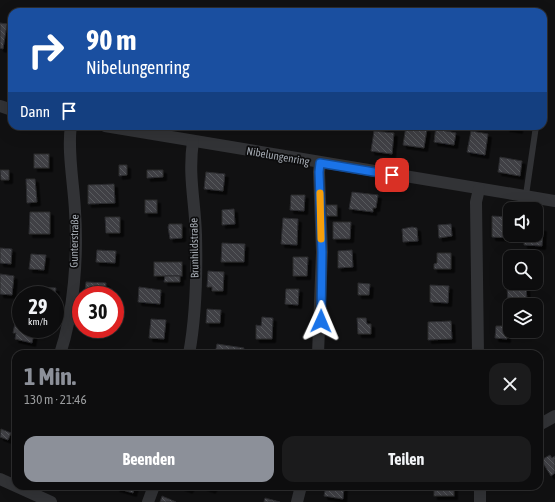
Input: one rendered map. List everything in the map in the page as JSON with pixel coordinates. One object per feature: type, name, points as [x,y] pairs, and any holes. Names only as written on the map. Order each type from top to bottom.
[{"type":"street","name":"Gunterstraße","points":[[61,350],[69,317],[75,256],[75,214],[70,142],[71,130]]},
{"type":"street","name":"Nibelungenring","points":[[128,130],[479,189],[494,189],[555,201]]},
{"type":"street","name":"Brunhildstraße","points":[[189,350],[195,283],[196,234],[190,181],[193,141]]},
{"type":"street","points":[[318,350],[322,252],[319,172],[320,163]]},
{"type":"street","points":[[478,350],[476,202],[479,189]]},
{"type":"street","points":[[543,423],[555,416]]},
{"type":"street","points":[[0,479],[12,479]]},
{"type":"street","points":[[32,490],[51,502]]},
{"type":"street","points":[[148,502],[152,490]]},
{"type":"street","points":[[297,502],[300,490]]},
{"type":"street","points":[[480,490],[480,502]]},
{"type":"lane","points":[[526,195],[535,130]]},
{"type":"building","points":[[0,23],[7,24],[3,49],[0,48]]},
{"type":"building","points":[[405,130],[427,130],[424,148],[403,145]]},
{"type":"building","points":[[436,130],[456,133],[454,145],[434,142]]},
{"type":"building","points":[[374,131],[394,133],[392,154],[371,151]]},
{"type":"building","points":[[471,131],[488,134],[485,155],[467,152]]},
{"type":"building","points":[[34,154],[49,154],[49,168],[34,168]]},
{"type":"building","points":[[500,157],[522,161],[520,176],[498,172]]},
{"type":"building","points":[[119,165],[127,165],[127,175],[119,176]]},
{"type":"building","points":[[0,170],[9,170],[9,180],[1,180]]},
{"type":"building","points":[[147,170],[163,170],[163,177],[147,178]]},
{"type":"building","points":[[206,172],[225,174],[223,191],[204,189]]},
{"type":"building","points":[[26,179],[35,179],[37,202],[27,203]]},
{"type":"building","points":[[114,184],[115,203],[88,204],[88,185]]},
{"type":"building","points":[[352,192],[378,195],[376,208],[373,208],[373,212],[349,209]]},
{"type":"building","points":[[291,195],[305,195],[304,211],[290,210]]},
{"type":"building","points":[[145,200],[157,200],[157,213],[145,213]]},
{"type":"building","points":[[326,205],[337,205],[337,216],[326,216]]},
{"type":"building","points":[[234,209],[235,224],[222,225],[222,210]]},
{"type":"building","points":[[30,212],[50,212],[50,234],[29,234]]},
{"type":"building","points":[[492,216],[503,217],[503,238],[492,237]]},
{"type":"building","points":[[105,217],[120,217],[120,233],[106,233]]},
{"type":"building","points":[[283,218],[298,219],[297,245],[281,244]]},
{"type":"building","points":[[333,222],[351,222],[350,239],[333,239]]},
{"type":"building","points":[[169,224],[182,224],[182,238],[170,239]]},
{"type":"building","points":[[451,224],[452,236],[439,238],[438,225]]},
{"type":"building","points":[[412,227],[417,228],[418,241],[403,242],[402,229]]},
{"type":"building","points":[[524,242],[542,242],[542,246],[524,245]]},
{"type":"building","points":[[222,243],[245,244],[244,262],[221,262]]},
{"type":"building","points":[[0,248],[12,249],[11,264],[0,263]]},
{"type":"building","points":[[97,250],[116,251],[115,263],[96,262]]},
{"type":"building","points":[[352,250],[353,267],[338,268],[338,251]]},
{"type":"building","points":[[437,253],[451,253],[451,269],[434,269],[434,264],[437,263]]},
{"type":"building","points":[[31,254],[46,255],[44,270],[29,269]]},
{"type":"building","points":[[293,257],[308,257],[307,276],[293,276]]},
{"type":"building","points":[[154,262],[182,262],[182,276],[154,276]]},
{"type":"building","points":[[208,271],[224,272],[223,291],[212,291],[212,287],[207,287]]},
{"type":"building","points":[[0,274],[14,276],[12,295],[0,294]]},
{"type":"building","points":[[165,276],[180,276],[180,282],[164,282]]},
{"type":"building","points":[[86,282],[106,283],[106,286],[86,286]]},
{"type":"building","points":[[358,283],[370,284],[369,295],[358,295]]},
{"type":"building","points":[[430,285],[449,286],[448,303],[430,302]]},
{"type":"building","points":[[139,287],[161,290],[160,304],[138,302]]},
{"type":"building","points":[[286,289],[299,289],[298,305],[285,304]]},
{"type":"building","points":[[507,290],[526,290],[527,298],[508,298]]},
{"type":"building","points":[[207,309],[221,310],[220,323],[206,323]]},
{"type":"building","points":[[262,317],[273,318],[272,339],[256,339],[256,325],[261,326]]},
{"type":"building","points":[[357,318],[366,318],[367,324],[371,324],[371,334],[358,334]]},
{"type":"building","points":[[151,319],[166,320],[164,339],[149,338]]},
{"type":"building","points":[[451,321],[452,339],[428,340],[428,322]]},
{"type":"building","points":[[496,326],[503,326],[503,338],[507,339],[495,338]]},
{"type":"building","points":[[15,338],[33,338],[32,343]]},
{"type":"building","points":[[217,344],[244,348],[244,350],[216,350]]},
{"type":"building","points":[[1,429],[11,433],[8,440],[0,437]]},
{"type":"building","points":[[550,455],[552,458],[555,456],[555,473],[551,476],[543,463],[543,459]]},
{"type":"building","points":[[123,490],[134,490],[133,493]]},
{"type":"building","points":[[325,490],[344,490],[343,499],[324,496]]},
{"type":"building","points":[[434,490],[454,490],[454,496],[434,496]]},
{"type":"building","points":[[162,496],[176,502],[160,502]]},
{"type":"building","points":[[265,498],[280,502],[264,502]]},
{"type":"slow traffic","points":[[320,193],[321,239]]},
{"type":"route","points":[[321,321],[322,252],[319,172],[320,163],[392,175]]}]
